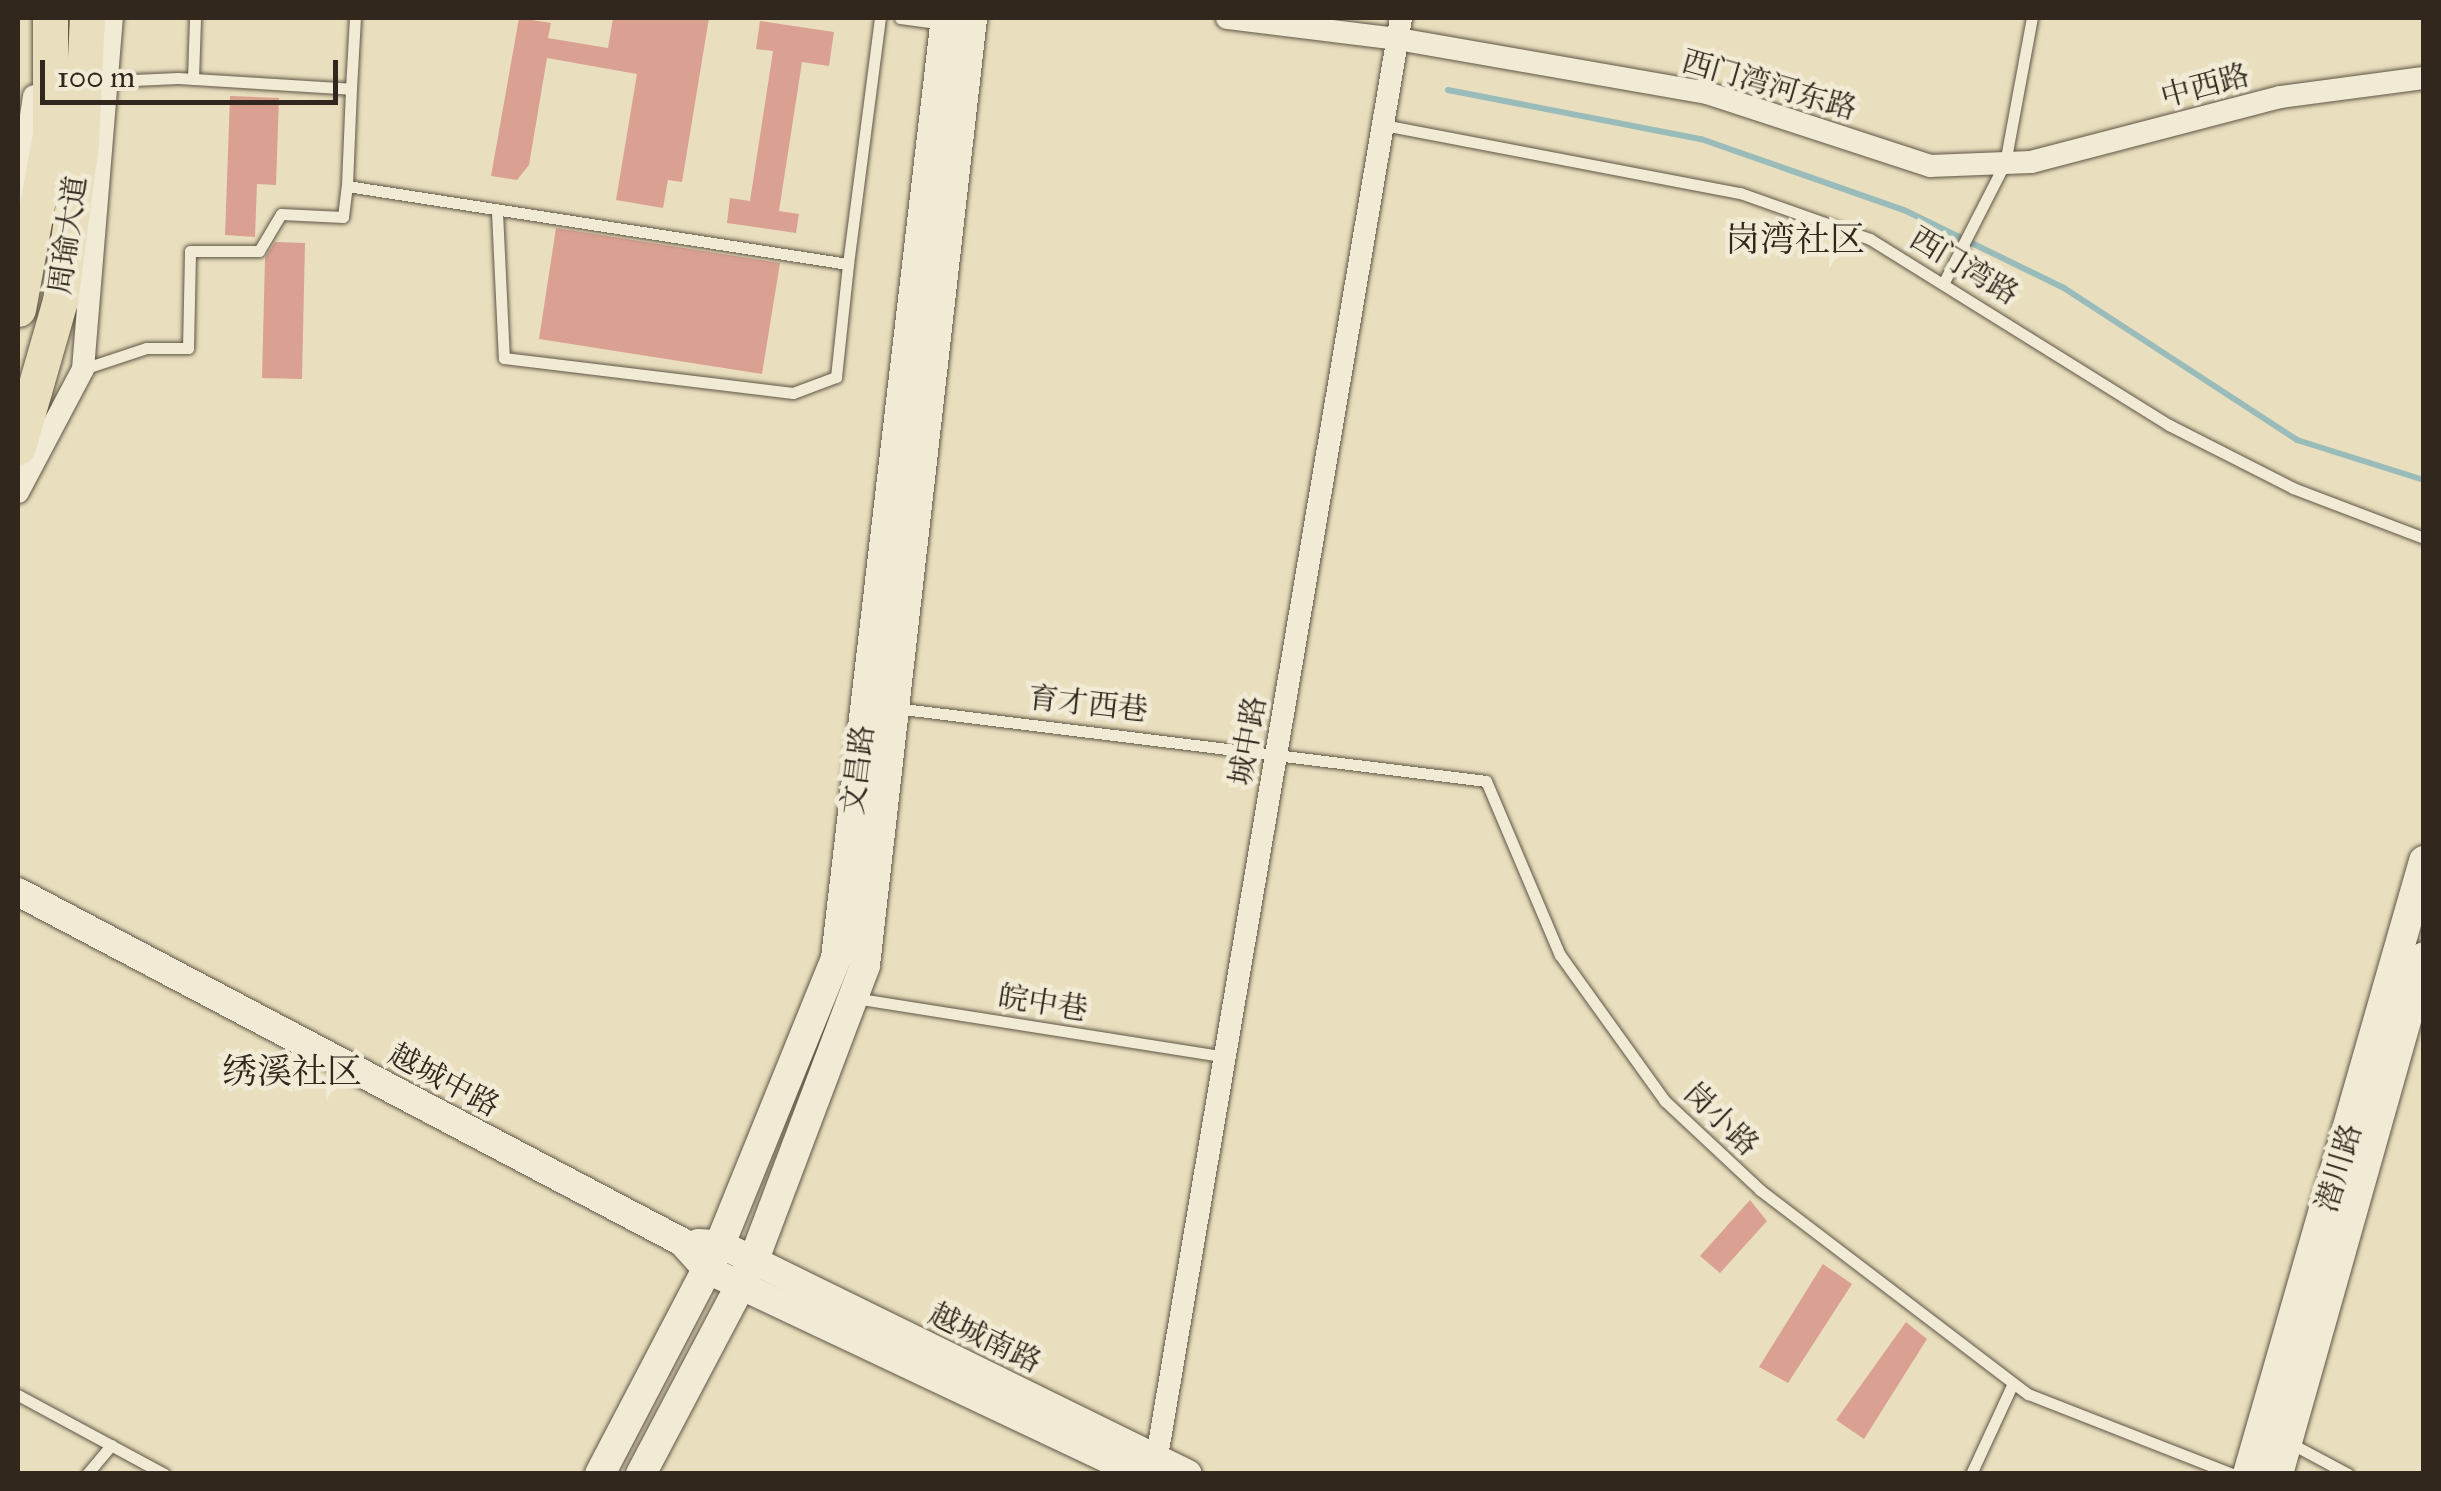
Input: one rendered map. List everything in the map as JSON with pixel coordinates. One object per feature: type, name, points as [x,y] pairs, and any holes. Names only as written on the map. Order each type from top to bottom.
[{"type":"main road","name":"周瑜大道","points":[[18,309],[50,135],[50,18]]},
{"type":"main road","name":"周瑜大道","points":[[18,447],[60,301],[81,143],[86,18]]},
{"type":"main road","name":"文昌路","points":[[641,1474],[747,1274],[865,965],[894,708],[954,20]]},
{"type":"main road","name":"文昌路","points":[[600,1474],[713,1256],[836,958],[954,20]]},
{"type":"main road","name":"潜川路","points":[[2248,1474],[2424,862]]},
{"type":"main road","name":"潜川路","points":[[2278,1474],[2424,957]]},
{"type":"street","points":[[18,202],[34,118],[36,18]]},
{"type":"street","points":[[18,492],[82,369],[111,81],[112,18]]},
{"type":"street","name":"西门湾河东路","points":[[1227,18],[1400,28],[1708,93],[1930,166],[2005,163]]},
{"type":"street","name":"城中路","points":[[1150,1468],[1225,1057],[1400,28]]},
{"type":"street","name":"中西路","points":[[2005,163],[2031,162],[2281,97],[2424,78]]},
{"type":"street","name":"越城中路","points":[[18,892],[682,1242],[1150,1468]]},
{"type":"street","points":[[1150,1468],[1188,1474]]},
{"type":"lane","points":[[193,79],[196,18]]},
{"type":"lane","points":[[82,369],[146,348],[188,348],[190,250],[260,251],[281,214],[343,217],[355,18]]},
{"type":"lane","points":[[497,212],[504,358],[792,393],[836,377],[880,18]]},
{"type":"lane","points":[[900,18],[954,20]]},
{"type":"lane","points":[[1944,282],[2005,163],[2032,18]]},
{"type":"lane","points":[[111,81],[193,79],[351,89]]},
{"type":"lane","name":"西门湾路","points":[[1383,125],[1740,193],[1870,238],[2169,425],[2292,488],[2424,538]]},
{"type":"lane","points":[[347,186],[848,264]]},
{"type":"lane","name":"育才西巷","points":[[894,708],[1277,750]]},
{"type":"lane","name":"岗小路","points":[[1277,750],[1486,781],[1560,955],[1665,1101],[1760,1190],[2013,1383],[2232,1474]]},
{"type":"lane","name":"皖中巷","points":[[852,998],[1225,1057]]},
{"type":"lane","points":[[1971,1474],[2013,1383]]},
{"type":"lane","points":[[18,1394],[164,1474]]},
{"type":"lane","points":[[2287,1442],[2348,1474]]},
{"type":"lane","points":[[87,1474],[111,1445]]},
{"type":"building","points":[[519,18],[551,23],[548,38],[608,48],[613,18],[709,18],[682,182],[668,180],[663,208],[616,200],[637,74],[547,58],[529,165],[517,180],[491,176]]},
{"type":"building","points":[[760,21],[834,32],[829,66],[802,62],[779,211],[799,214],[796,233],[727,223],[730,198],[750,201],[773,51],[756,49]]},
{"type":"building","points":[[230,96],[279,98],[276,185],[257,184],[255,237],[225,235]]},
{"type":"building","points":[[556,228],[780,263],[762,374],[539,339]]},
{"type":"building","points":[[275,242],[305,243],[302,379],[262,378],[265,258]]},
{"type":"building","points":[[1750,1200],[1767,1221],[1720,1273],[1700,1256]]},
{"type":"building","points":[[1823,1264],[1852,1284],[1788,1383],[1759,1367]]},
{"type":"building","points":[[1906,1322],[1927,1339],[1864,1439],[1836,1420]]},
{"type":"waterway","points":[[1448,90],[1701,139],[1904,210],[2064,288],[2297,440],[2424,480]]},
{"type":"district","name":"岗湾社区","points":[[1795,240]]},
{"type":"district","name":"绣溪社区","points":[[292,1072]]}]
